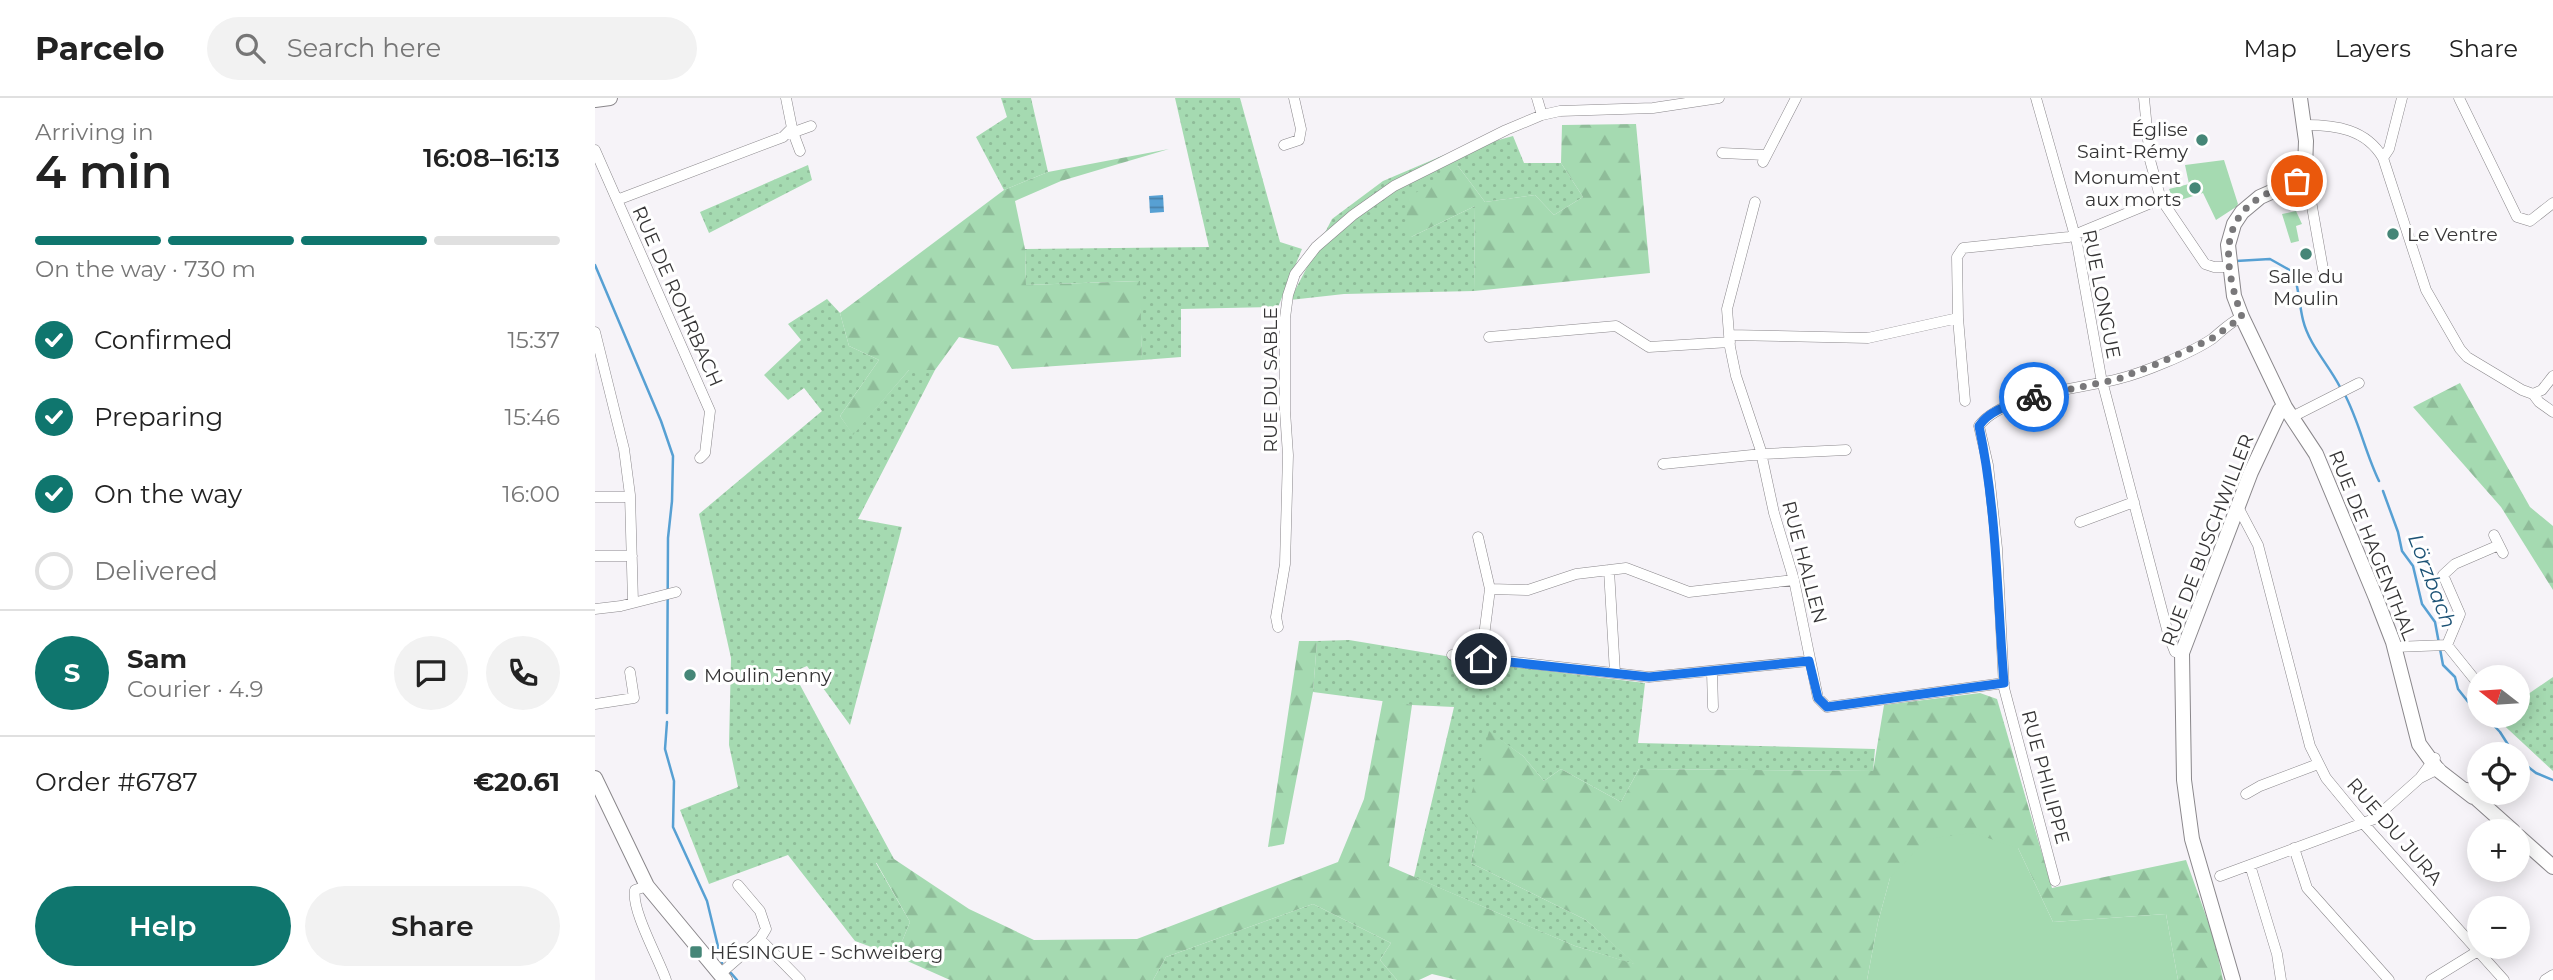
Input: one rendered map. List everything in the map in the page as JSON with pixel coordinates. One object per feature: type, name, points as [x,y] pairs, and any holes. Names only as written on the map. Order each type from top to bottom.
[{"type":"main road","points":[[595,100],[610,98]]},
{"type":"main road","points":[[2299,98],[2305,125],[2307,160],[2303,175]]},
{"type":"main road","name":"RUE DE HAGENTHAL","points":[[2303,175],[2297,181],[2260,197],[2242,212],[2234,224],[2229,236],[2229,267],[2242,317],[2288,412],[2311,444],[2323,469],[2394,647],[2415,727],[2437,764],[2498,819]]},
{"type":"main road","name":"RUE DE BUSCHWILLER","points":[[2233,980],[2192,839],[2184,780],[2182,653],[2258,454],[2280,410],[2288,412]]},
{"type":"main road","points":[[595,778],[647,886],[722,977]]},
{"type":"main road","points":[[2530,847],[2553,867]]},
{"type":"street","points":[[786,98],[792,134],[800,151]]},
{"type":"street","points":[[1284,145],[1299,140],[1301,129],[1294,98]]},
{"type":"street","points":[[1537,98],[1542,115]]},
{"type":"street","name":"RUE DU SABLE","points":[[1277,627],[1276,617],[1285,564],[1288,455],[1285,317],[1295,274],[1316,247],[1353,215],[1394,186],[1542,115],[1719,98]]},
{"type":"street","points":[[1722,153],[1764,158],[1796,98]]},
{"type":"street","name":"RUE LONGUE","points":[[2036,98],[2074,235],[2102,381],[2169,637],[2175,652],[2182,653]]},
{"type":"street","points":[[2144,98],[2150,160],[2161,199],[2205,264],[2229,267]]},
{"type":"street","points":[[2383,158],[2389,149],[2402,98]]},
{"type":"street","points":[[2460,98],[2517,217],[2530,221],[2553,203]]},
{"type":"street","points":[[2305,125],[2330,125],[2359,134],[2377,148],[2383,158],[2426,290],[2467,357],[2522,390],[2553,393]]},
{"type":"street","points":[[617,200],[811,126]]},
{"type":"street","name":"RUE DE ROHRBACH","points":[[595,150],[710,411],[705,453],[700,458]]},
{"type":"street","points":[[2303,175],[2311,201],[2323,270]]},
{"type":"street","points":[[1965,401],[1958,318],[1959,251],[1963,248],[2074,235],[2161,199]]},
{"type":"street","name":"RUE HALLEN","points":[[1755,202],[1727,309],[1729,338],[1736,376],[1762,454],[1774,513],[1794,580],[1818,698],[1827,707],[2004,683]]},
{"type":"street","name":"RUE PHILIPPE","points":[[2055,881],[2004,683],[1997,548],[1988,465],[1979,426],[1994,412],[2039,395],[2118,379],[2191,350],[2242,317]]},
{"type":"street","points":[[1489,337],[1616,326],[1649,347],[1729,338],[1868,338],[1958,318]]},
{"type":"street","points":[[595,332],[624,449],[630,498],[633,602]]},
{"type":"street","points":[[2553,376],[2538,392],[2539,402],[2553,412]]},
{"type":"street","points":[[2288,412],[2360,383]]},
{"type":"street","points":[[1663,464],[1762,454],[1846,450]]},
{"type":"street","points":[[595,497],[630,498]]},
{"type":"street","points":[[2080,522],[2134,502]]},
{"type":"street","name":"RUE DU JURA","points":[[2238,507],[2258,545],[2303,720],[2318,764],[2326,778],[2363,823],[2467,939]]},
{"type":"street","points":[[1478,537],[1490,589],[1481,659]]},
{"type":"street","points":[[2442,645],[2460,614],[2443,575],[2455,564],[2498,544]]},
{"type":"street","points":[[595,556],[632,556]]},
{"type":"street","points":[[1490,589],[1528,590],[1576,574],[1626,569],[1689,592],[1794,580]]},
{"type":"street","points":[[1609,570],[1615,673]]},
{"type":"street","points":[[595,609],[671,593]]},
{"type":"street","points":[[2394,647],[2442,645],[2467,672]]},
{"type":"street","points":[[1452,655],[1649,677],[1809,661]]},
{"type":"street","points":[[1712,671],[1713,707]]},
{"type":"street","points":[[595,704],[633,698],[630,672]]},
{"type":"street","points":[[2246,794],[2318,764]]},
{"type":"street","points":[[2205,881],[2380,815],[2437,764]]},
{"type":"street","points":[[2294,848],[2307,888],[2389,980]]},
{"type":"street","points":[[2250,864],[2277,954],[2281,980]]},
{"type":"street","points":[[722,977],[760,939],[766,929],[760,911],[738,885]]},
{"type":"street","points":[[647,886],[635,890],[634,895],[666,980]]},
{"type":"street","points":[[760,939],[800,980]]},
{"type":"street","points":[[2431,980],[2467,958]]},
{"type":"street","name":"RUE DU JURA","points":[[2485,959],[2504,980]]},
{"type":"street","points":[[2545,980],[2553,975]]},
{"type":"green space","points":[[1001,98],[1031,98],[1048,172],[1004,190],[976,137],[1007,117]]},
{"type":"green space","points":[[1175,98],[1240,98],[1280,242],[1302,249],[1278,307],[1181,309],[1181,357],[1142,360],[1139,281],[1026,285],[1025,249],[1209,247]]},
{"type":"green space","points":[[1636,124],[1650,273],[1474,291],[1475,206],[1411,237],[1406,220],[1409,197],[1458,166],[1485,202],[1535,195],[1554,215],[1583,197],[1561,163],[1562,125]]},
{"type":"green space","points":[[1513,136],[1524,163],[1561,163],[1583,197],[1554,215],[1535,195],[1485,202],[1458,166],[1411,237],[1475,206],[1474,291],[1344,294],[1290,300],[1332,219],[1383,181],[1444,155]]},
{"type":"green space","points":[[1169,149],[1061,181],[1015,201],[1025,249],[1026,285],[1140,281],[1142,360],[1012,369],[998,346],[959,337],[935,370],[909,370],[853,435],[840,416],[879,360],[849,346],[840,313],[1004,190],[1048,172]]},
{"type":"green space","points":[[2224,160],[2238,204],[2236,207],[2216,220],[2203,193],[2174,202],[2169,189],[2189,184],[2185,165]]},
{"type":"green space","points":[[808,165],[812,180],[709,233],[700,212]]},
{"type":"green space","points":[[2296,211],[2302,224],[2296,226],[2299,241],[2291,243],[2282,214]]},
{"type":"green space","points":[[827,299],[840,313],[849,346],[879,360],[840,416],[853,434],[909,370],[935,370],[858,519],[902,527],[850,725],[807,666],[793,672],[894,859],[876,863],[910,922],[896,956],[855,941],[788,855],[709,884],[680,810],[738,787],[729,745],[731,658],[699,514],[822,411],[804,388],[788,400],[764,375],[801,340],[788,324]]},
{"type":"green space","points":[[2460,383],[2530,507],[2553,526],[2553,590],[2501,507],[2413,407]]},
{"type":"green space","points":[[1349,640],[1506,666],[1645,683],[1638,743],[1875,749],[1873,771],[1639,769],[1621,802],[1561,769],[1544,781],[1523,756],[1489,732],[1478,830],[1471,863],[1586,920],[1637,965],[1575,946],[1414,877],[1454,707],[1412,705],[1313,692],[1317,641]]},
{"type":"green space","points":[[1299,641],[1317,641],[1313,692],[1284,844],[1268,847]]},
{"type":"green space","points":[[2553,677],[2553,771],[2530,750],[2530,742],[2522,742],[2507,728],[2531,728],[2531,692]]},
{"type":"green space","points":[[1980,693],[1997,699],[2052,888],[2186,860],[2215,941],[2223,980],[2178,980],[2166,914],[2053,922],[2018,848],[1890,878],[1867,980],[1457,980],[1432,974],[1419,980],[1397,980],[1380,960],[1391,943],[1313,904],[1166,957],[1153,980],[950,980],[896,956],[910,922],[876,862],[894,859],[969,909],[1034,940],[1137,939],[1338,862],[1364,799],[1383,699],[1412,705],[1389,866],[1575,946],[1635,964],[1586,920],[1471,863],[1478,830],[1466,813],[1489,731],[1523,756],[1544,781],[1561,769],[1621,802],[1639,769],[1873,771],[1884,705]]},
{"type":"green space","points":[[1973,833],[2018,848],[2053,922],[2166,914],[2178,980],[1867,980],[1890,878],[1927,839]]},
{"type":"green space","points":[[1313,904],[1391,943],[1380,960],[1397,980],[1153,980],[1166,957]]},
{"type":"water","points":[[1163,195],[1164,212],[1150,213],[1149,196]]},
{"type":"waterway","points":[[2236,261],[2270,259],[2293,272],[2306,329],[2340,387]]},
{"type":"waterway","points":[[595,265],[661,421],[673,456],[668,538],[667,713]]},
{"type":"waterway","points":[[2344,393],[2379,481]]},
{"type":"waterway","name":"Lörzbach","points":[[2383,491],[2402,551],[2413,566],[2422,604],[2435,622],[2443,665],[2455,677],[2458,689],[2467,700]]},
{"type":"waterway","points":[[667,722],[665,749],[674,781],[673,827],[707,901],[722,963]]},
{"type":"waterway","name":"Lörzbach","points":[[2496,728],[2506,742]]},
{"type":"waterway","name":"Lörzbach","points":[[2530,768],[2553,780]]},
{"type":"waterway","points":[[731,973],[737,980]]},
{"type":"way so far","points":[[2034,397],[2118,379],[2191,350],[2242,317],[2234,296],[2229,267],[2228,245],[2232,227],[2242,212],[2260,197],[2297,181]]},
{"type":"place","name":"Église Saint-Rémy","points":[[2202,140]]},
{"type":"place","name":"Monument aux morts","points":[[2195,188]]},
{"type":"place","name":"Le Ventre","points":[[2393,234]]},
{"type":"place","name":"Salle du Moulin","points":[[2306,254]]},
{"type":"place","name":"Moulin Jenny","points":[[690,675]]},
{"type":"place","name":"HÉSINGUE - Schweiberg","points":[[696,952]]},
{"type":"route","points":[[1481,659],[1649,677],[1809,661],[1818,698],[1827,707],[2004,683],[1997,548],[1988,465],[1979,426],[1994,412],[2034,397]]}]
